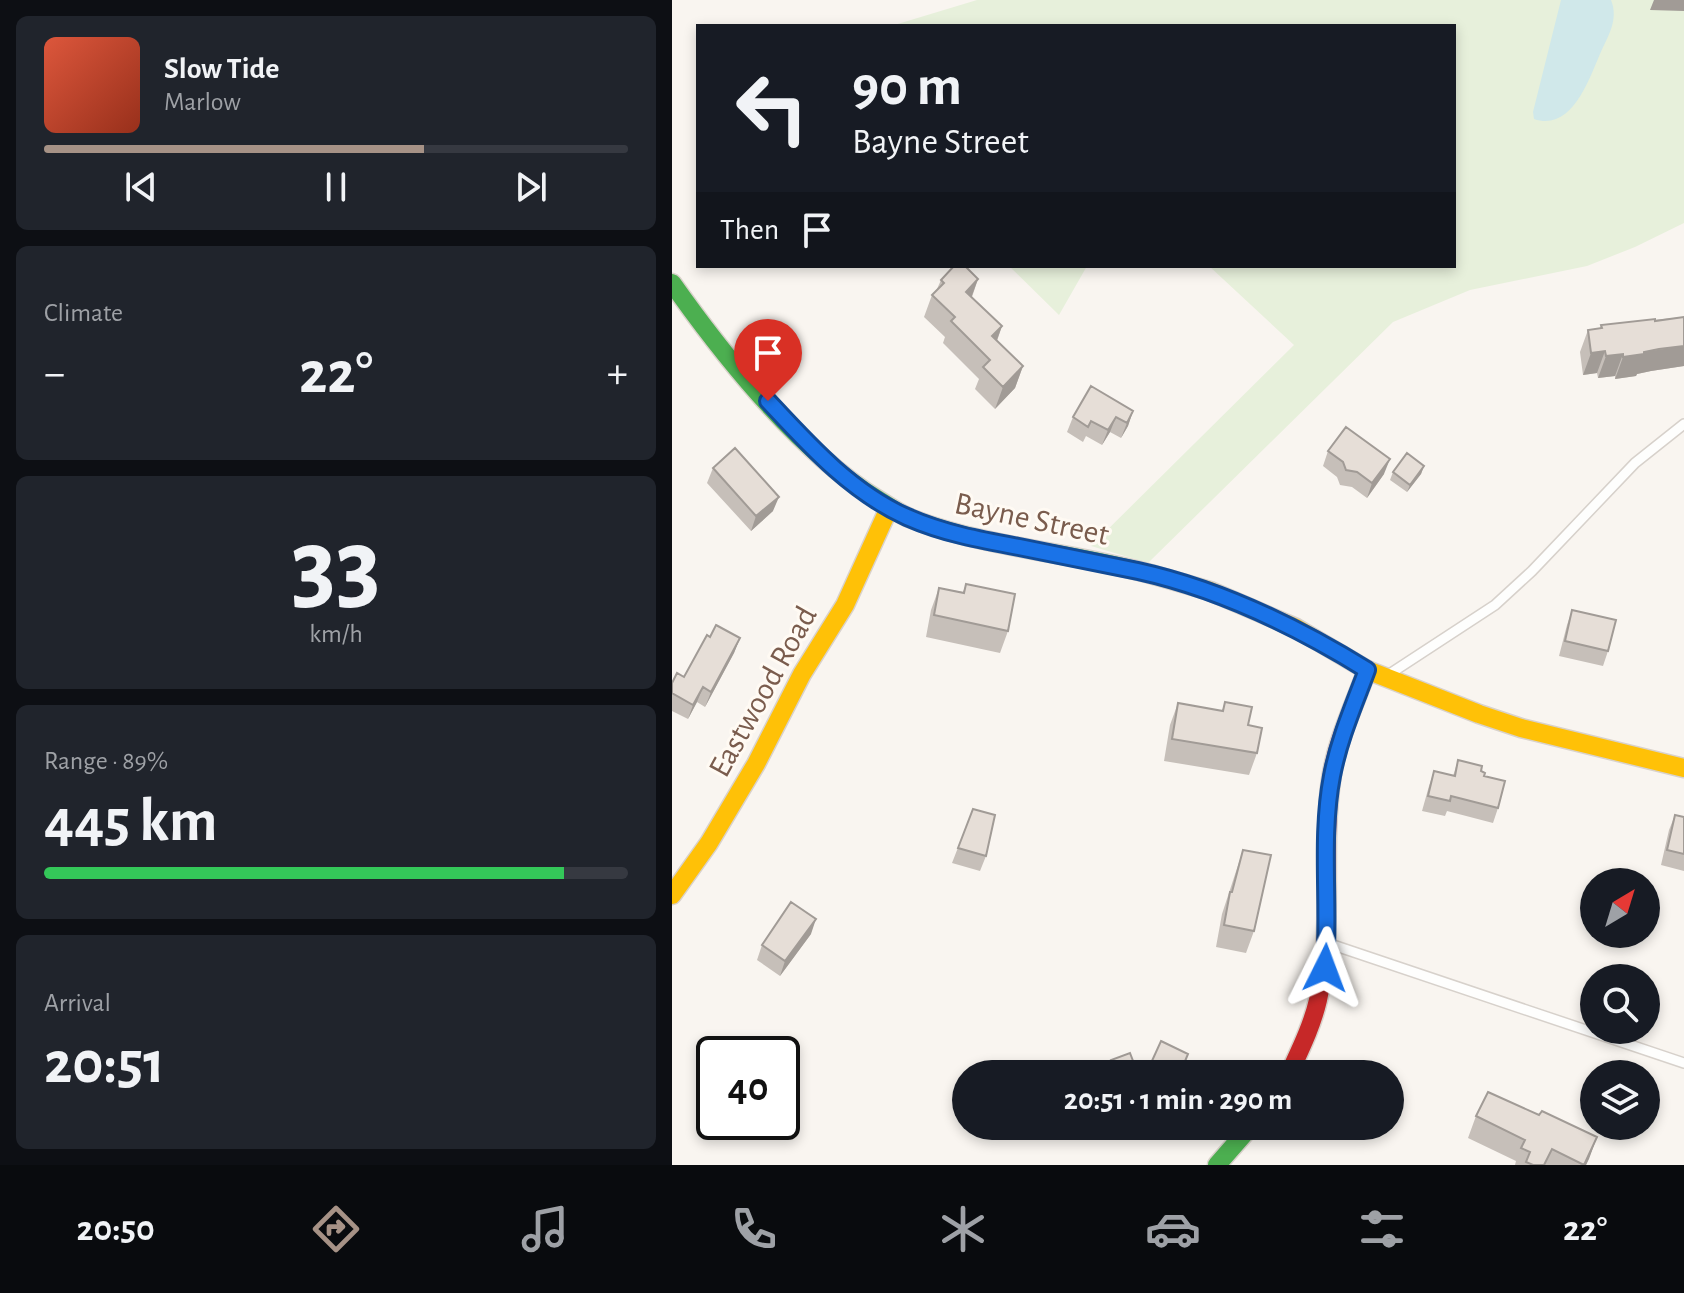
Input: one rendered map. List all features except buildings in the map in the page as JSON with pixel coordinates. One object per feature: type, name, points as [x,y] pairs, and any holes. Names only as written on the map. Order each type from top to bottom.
[{"type":"street","name":"Bayne Street","points":[[672,283],[716,345],[811,447],[835,469],[889,508],[909,518],[957,535],[1143,572],[1210,591],[1296,628],[1367,670],[1467,710],[1521,728],[1684,768]]},
{"type":"street","name":"Eastwood Road","points":[[672,895],[749,778],[802,674],[845,605],[889,508]]},
{"type":"street","points":[[1296,1060],[1313,1024],[1325,968],[1331,778],[1345,725],[1367,670]]},
{"type":"street","points":[[1217,1165],[1239,1140]]},
{"type":"lane","points":[[1386,677],[1495,605],[1532,571],[1635,463],[1684,424]]},
{"type":"lane","points":[[1327,943],[1684,1063]]},
{"type":"green space","points":[[977,0],[1684,0],[1684,223],[1587,266],[1470,290],[1393,322],[1148,563],[1091,546],[1294,345],[1211,268],[1456,268],[1456,24],[898,24]]},
{"type":"green space","points":[[1011,268],[1086,268],[1059,315]]},
{"type":"water","points":[[1561,0],[1611,0],[1613,21],[1590,77],[1569,111],[1547,121],[1534,119],[1533,112]]},
{"type":"traffic: fast","points":[[672,283],[740,372],[793,431],[851,481],[896,511],[971,537],[1154,575]]},
{"type":"traffic: fast","points":[[1217,1165],[1239,1140]]},
{"type":"traffic: slow","points":[[672,895],[709,843],[756,764],[802,674],[845,605],[889,508]]},
{"type":"traffic: slow","points":[[1154,575],[1210,591],[1296,628],[1367,670],[1479,714],[1521,728],[1684,768]]},
{"type":"traffic: jam","points":[[1295,1060],[1312,1019],[1323,973],[1328,807],[1333,766],[1367,670]]},
{"type":"route","points":[[768,401],[835,469],[889,508],[909,518],[957,535],[1143,572],[1210,591],[1296,628],[1367,670],[1345,725],[1331,778],[1325,968]]}]
